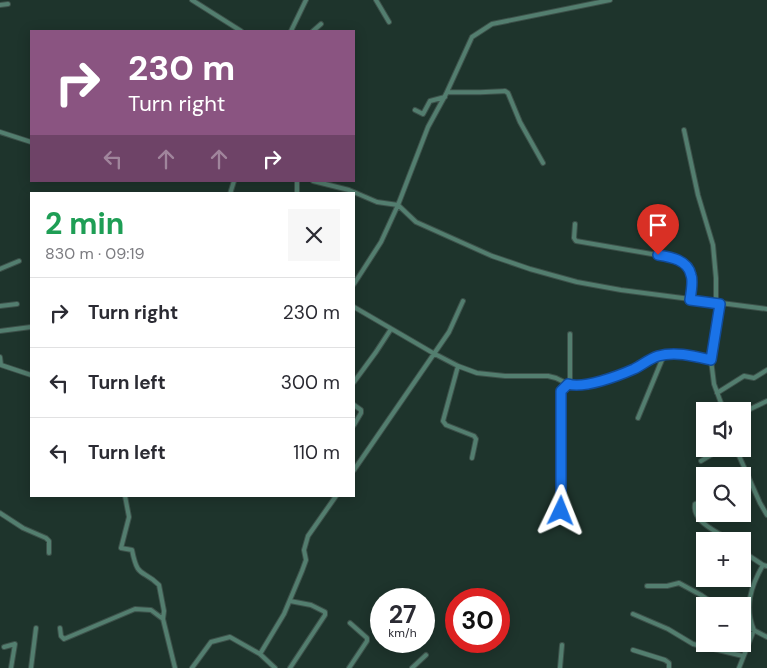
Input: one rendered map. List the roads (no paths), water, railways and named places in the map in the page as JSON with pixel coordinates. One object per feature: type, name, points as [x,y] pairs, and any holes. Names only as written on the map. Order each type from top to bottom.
[{"type":"street","points":[[192,0],[239,30]]},
{"type":"street","points":[[376,0],[389,22]]},
{"type":"street","points":[[355,282],[381,242],[398,205],[428,127],[445,97],[470,39],[486,26],[610,0]]},
{"type":"street","points":[[291,30],[305,1]]},
{"type":"street","points":[[0,5],[8,4]]},
{"type":"street","points":[[314,30],[322,24]]},
{"type":"street","points":[[447,92],[505,91],[508,93],[520,122],[543,163]]},
{"type":"street","points":[[415,110],[422,114],[430,100],[445,97]]},
{"type":"street","points":[[684,130],[698,195],[713,245],[718,304],[711,360],[714,384],[720,402]]},
{"type":"street","points":[[0,132],[30,142]]},
{"type":"street","points":[[316,182],[354,192]]},
{"type":"street","points":[[355,193],[377,202],[398,205],[416,222],[492,256],[576,282],[718,304],[767,309]]},
{"type":"street","points":[[575,224],[574,238],[576,241],[678,260],[692,276],[690,300]]},
{"type":"street","points":[[0,269],[19,260]]},
{"type":"street","points":[[355,469],[449,332],[463,301]]},
{"type":"street","points":[[0,306],[18,304]]},
{"type":"street","points":[[355,308],[433,353],[458,366],[477,372],[505,376],[548,376],[569,385],[581,386],[633,370],[657,356],[686,355],[711,360]]},
{"type":"street","points":[[0,331],[30,327]]},
{"type":"street","points":[[355,381],[391,329]]},
{"type":"street","points":[[569,385],[570,334]]},
{"type":"street","points":[[638,418],[664,355]]},
{"type":"street","points":[[0,357],[1,365],[30,375]]},
{"type":"street","points":[[458,366],[442,421],[446,425],[474,436],[476,439],[472,458]]},
{"type":"street","points":[[716,393],[744,376],[754,378],[767,370]]},
{"type":"street","points":[[561,511],[561,391],[569,385]]},
{"type":"street","points":[[751,409],[767,401]]},
{"type":"street","points":[[355,406],[361,413],[355,423]]},
{"type":"street","points":[[701,461],[708,457]]},
{"type":"street","points":[[740,457],[767,515]]},
{"type":"street","points":[[126,497],[129,517],[121,548],[132,550],[135,566],[139,572],[159,585],[164,611],[163,619],[175,668]]},
{"type":"street","points":[[260,654],[290,601],[306,560],[304,550],[308,536],[335,497]]},
{"type":"street","points":[[696,504],[694,510],[696,515]]},
{"type":"street","points":[[0,513],[22,528],[45,536],[49,541],[49,553]]},
{"type":"street","points":[[703,522],[717,532]]},
{"type":"street","points":[[739,668],[754,630],[751,623],[749,598],[755,578],[765,565],[751,556]]},
{"type":"street","points":[[647,586],[667,586],[680,583],[704,597]]},
{"type":"street","points":[[290,601],[311,605],[325,612],[325,615],[290,668]]},
{"type":"street","points":[[60,628],[64,639],[108,619],[139,608],[151,610],[163,619]]},
{"type":"street","points":[[633,614],[668,629],[693,644],[744,656]]},
{"type":"street","points":[[349,668],[367,641],[364,634],[350,623]]},
{"type":"street","points":[[31,668],[36,628]]},
{"type":"street","points":[[751,628],[767,637]]},
{"type":"street","points":[[192,668],[211,642],[230,637],[260,654],[275,668]]},
{"type":"street","points":[[4,647],[15,644],[11,668]]},
{"type":"street","points":[[560,668],[562,644]]},
{"type":"street","points":[[633,650],[669,662],[669,668]]},
{"type":"street","points":[[412,668],[426,655]]}]
